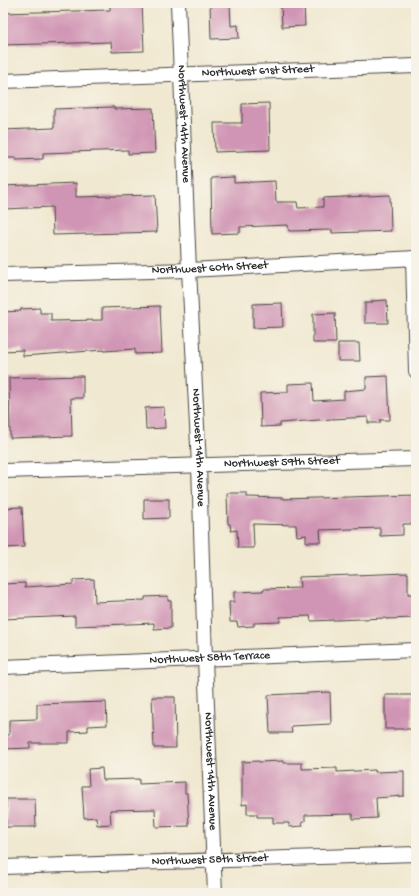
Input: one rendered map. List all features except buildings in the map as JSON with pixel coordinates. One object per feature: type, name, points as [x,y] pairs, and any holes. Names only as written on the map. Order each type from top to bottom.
[{"type":"street","name":"Northwest 14th Avenue","points":[[178,3],[180,74],[199,466],[205,659],[216,893]]},
{"type":"street","name":"Northwest 61st Street","points":[[3,82],[416,66]]},
{"type":"street","name":"Northwest 60th Street","points":[[3,275],[189,270],[414,258]]},
{"type":"street","points":[[414,258],[416,371]]},
{"type":"street","name":"Northwest 59th Street","points":[[3,471],[416,459]]},
{"type":"street","name":"Northwest 58th Terrace","points":[[3,667],[416,650]]},
{"type":"street","name":"Northwest 58th Street","points":[[3,867],[416,854]]}]
